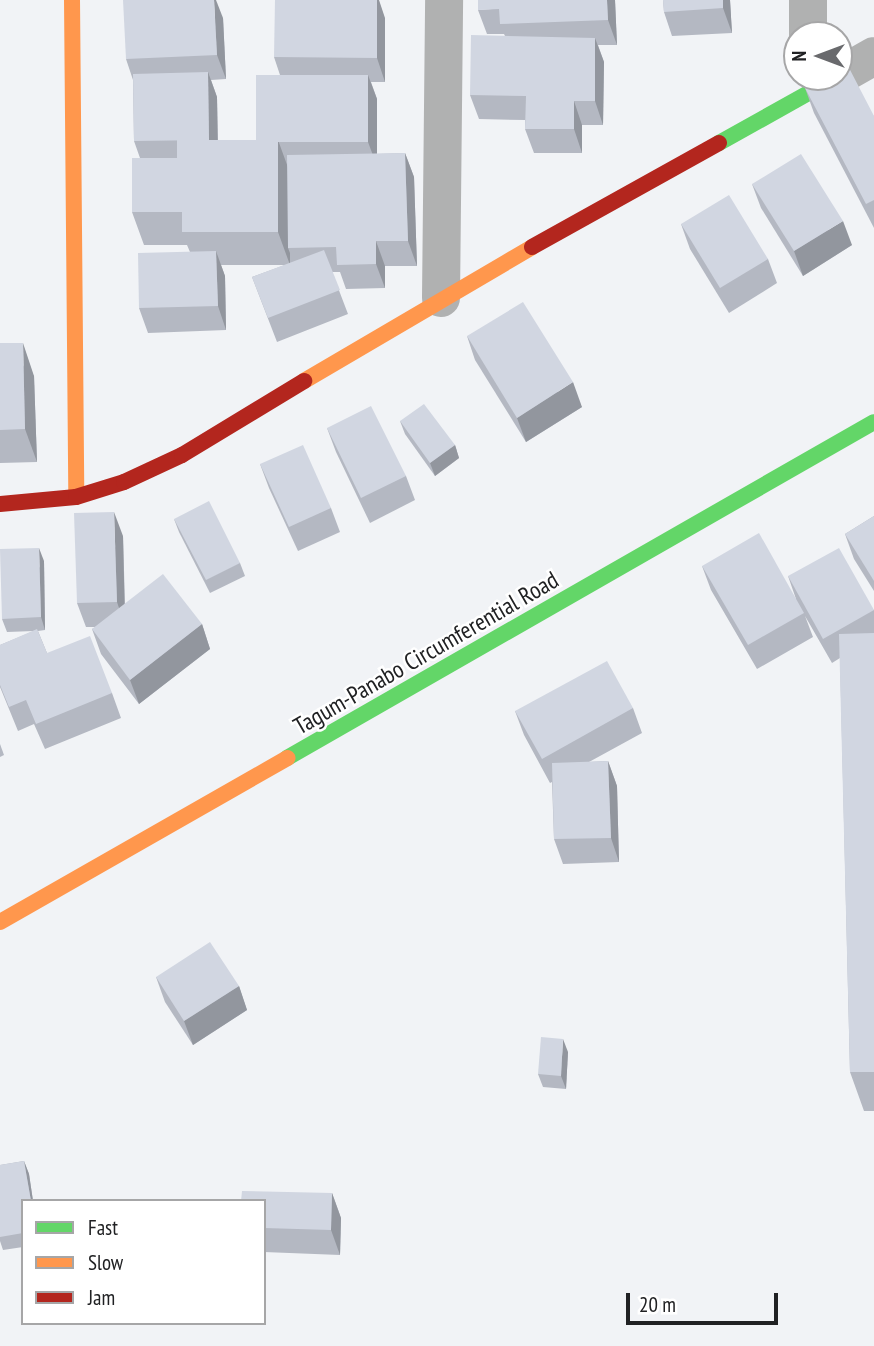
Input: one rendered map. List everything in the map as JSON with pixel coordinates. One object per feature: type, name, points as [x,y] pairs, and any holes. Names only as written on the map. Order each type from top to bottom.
[{"type":"street","points":[[72,0],[76,497]]},
{"type":"street","points":[[441,298],[444,0]]},
{"type":"street","points":[[808,0],[808,21]]},
{"type":"street","points":[[853,66],[874,56]]},
{"type":"street","points":[[0,504],[76,497],[124,482],[182,455],[441,298],[805,91]]},
{"type":"street","name":"Tagum-Panabo Circumferential Road","points":[[0,922],[874,422]]},
{"type":"building","points":[[123,0],[214,0],[217,55],[126,59]]},
{"type":"building","points":[[275,0],[377,0],[377,58],[274,57]]},
{"type":"building","points":[[478,0],[607,0],[608,20],[500,24],[499,9],[478,10]]},
{"type":"building","points":[[663,0],[723,0],[723,8],[664,12]]},
{"type":"building","points":[[471,35],[595,38],[595,101],[574,101],[574,129],[525,129],[526,96],[470,95]]},
{"type":"building","points":[[208,72],[209,140],[134,141],[133,74]]},
{"type":"building","points":[[256,75],[368,75],[368,142],[256,140]]},
{"type":"building","points":[[853,76],[874,116],[874,200],[866,204],[807,91],[853,91]]},
{"type":"building","points":[[177,140],[278,140],[278,232],[182,232],[182,212],[132,212],[132,158],[177,158]]},
{"type":"building","points":[[405,153],[408,241],[376,241],[376,264],[337,265],[336,247],[288,248],[287,155]]},
{"type":"building","points":[[801,154],[843,221],[794,251],[752,184]]},
{"type":"building","points":[[729,195],[768,259],[720,288],[681,224]]},
{"type":"building","points":[[324,250],[340,290],[268,318],[252,277]]},
{"type":"building","points":[[216,251],[218,306],[139,308],[138,253]]},
{"type":"building","points":[[523,302],[573,382],[517,418],[467,336]]},
{"type":"building","points":[[0,343],[23,343],[25,429],[0,430]]},
{"type":"building","points":[[424,404],[455,445],[430,463],[400,421]]},
{"type":"building","points":[[371,406],[406,476],[361,498],[327,428]]},
{"type":"building","points":[[303,445],[331,508],[289,527],[260,464]]},
{"type":"building","points":[[209,501],[240,563],[206,580],[174,519]]},
{"type":"building","points":[[114,512],[117,602],[77,603],[74,513]]},
{"type":"building","points":[[874,516],[874,581],[845,534]]},
{"type":"building","points":[[759,533],[804,613],[748,645],[702,566]]},
{"type":"building","points":[[39,548],[41,617],[2,619],[0,549]]},
{"type":"building","points":[[839,548],[874,610],[823,639],[788,576]]},
{"type":"building","points":[[163,574],[202,624],[130,680],[92,629]]},
{"type":"building","points":[[37,629],[47,653],[90,636],[112,693],[36,724],[26,700],[9,707],[0,685],[0,645]]},
{"type":"building","points":[[874,633],[874,1072],[850,1072],[839,634]]},
{"type":"building","points":[[607,661],[633,708],[542,759],[515,711]]},
{"type":"building","points":[[608,761],[611,838],[554,839],[552,763]]},
{"type":"building","points":[[210,942],[239,986],[184,1021],[156,977]]},
{"type":"building","points":[[541,1037],[563,1039],[561,1076],[538,1074]]},
{"type":"building","points":[[24,1161],[31,1199],[21,1199],[21,1233],[0,1237],[0,1165]]},
{"type":"building","points":[[242,1191],[332,1193],[331,1230],[266,1228],[266,1199],[241,1199]]},
{"type":"traffic: fast","points":[[719,143],[812,91]]},
{"type":"traffic: fast","points":[[287,758],[874,422]]},
{"type":"traffic: slow","points":[[72,0],[76,497]]},
{"type":"traffic: slow","points":[[304,381],[532,247]]},
{"type":"traffic: slow","points":[[0,922],[287,758]]},
{"type":"traffic: jam","points":[[532,247],[719,143]]},
{"type":"traffic: jam","points":[[0,504],[76,497],[124,482],[182,455],[304,381]]}]
